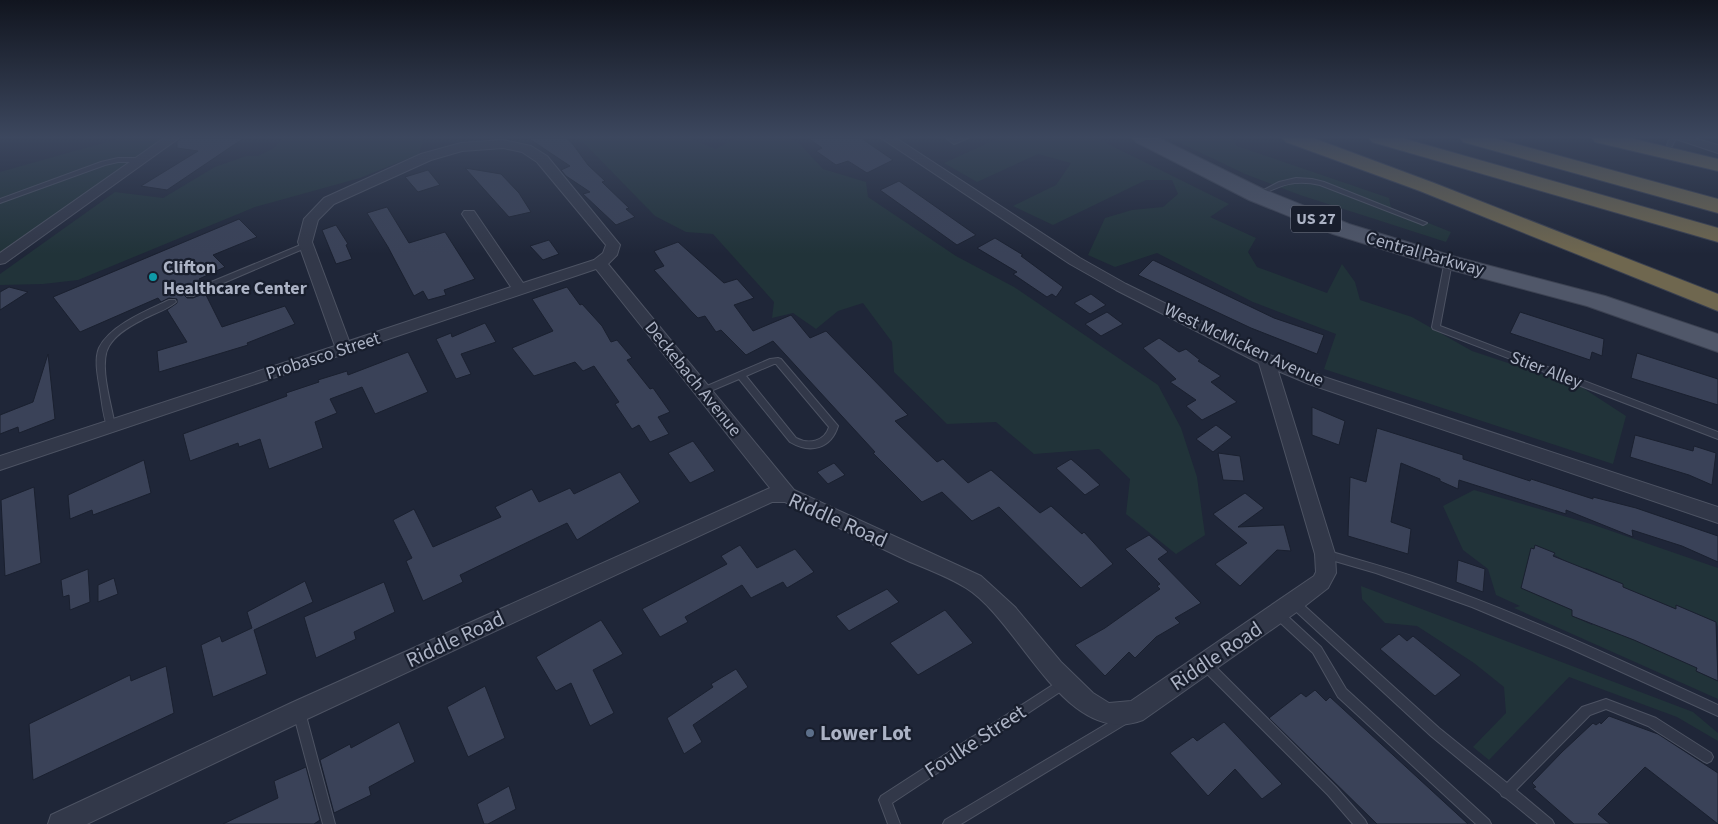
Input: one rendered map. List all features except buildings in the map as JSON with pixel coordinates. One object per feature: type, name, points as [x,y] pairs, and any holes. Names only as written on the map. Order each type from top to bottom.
[{"type":"highway","points":[[1398,176],[1718,303]]},
{"type":"highway","points":[[1513,176],[1718,235]]},
{"type":"highway","points":[[1610,176],[1718,206]]},
{"type":"highway","points":[[1680,176],[1718,186]]},
{"type":"main road","name":"Central Parkway","points":[[1220,176],[1257,195],[1341,229],[1448,262],[1587,298],[1718,343]]},
{"type":"street","points":[[0,260],[119,176]]},
{"type":"street","points":[[344,348],[305,244],[311,219],[329,200],[382,176]]},
{"type":"street","points":[[556,176],[613,245],[610,255],[599,263]]},
{"type":"street","name":"West McMicken Avenue","points":[[946,176],[1075,261],[1121,287],[1266,360],[1315,380],[1718,515]]},
{"type":"street","points":[[469,214],[520,290]]},
{"type":"street","name":"Probasco Street","points":[[0,463],[599,263]]},
{"type":"street","name":"Deckebach Avenue","points":[[599,263],[787,495]]},
{"type":"street","name":"Riddle Road","points":[[60,824],[299,711],[770,495],[787,495],[974,582],[990,593],[1065,682],[1081,698],[1106,713],[1135,712],[1286,608],[1321,582],[1326,573],[1324,554],[1266,360]]},
{"type":"lane","points":[[0,201],[67,176]]},
{"type":"lane","points":[[1257,195],[1278,184],[1293,179],[1306,179],[1322,183],[1424,223]]},
{"type":"lane","points":[[190,294],[305,244]]},
{"type":"lane","name":"Stier Alley","points":[[1448,262],[1436,327],[1718,436]]},
{"type":"lane","points":[[111,426],[100,355],[108,340],[124,326],[172,302]]},
{"type":"lane","points":[[703,391],[774,361],[778,361],[834,426],[829,438],[808,446],[793,440],[741,375]]},
{"type":"lane","points":[[1324,554],[1383,569],[1499,614],[1718,711]]},
{"type":"lane","points":[[1286,608],[1506,792],[1548,824]]},
{"type":"lane","points":[[1286,608],[1316,650],[1342,693],[1485,824]]},
{"type":"lane","points":[[1205,664],[1332,791],[1361,824]]},
{"type":"lane","name":"Foulke Street","points":[[894,824],[886,800],[1065,682]]},
{"type":"lane","points":[[1506,792],[1586,711],[1606,704],[1652,722],[1707,757]]},
{"type":"lane","points":[[299,711],[329,824]]},
{"type":"lane","points":[[949,824],[1135,712]]},
{"type":"shaded area","points":[[0,176],[116,176],[0,254]]},
{"type":"shaded area","points":[[199,176],[364,176],[255,207],[78,280],[43,284],[0,285],[0,274],[115,192],[163,198]]},
{"type":"shaded area","points":[[616,176],[848,176],[866,182],[868,197],[956,256],[1014,287],[1158,385],[1181,428],[1197,477],[1205,535],[1176,554],[1126,514],[1130,479],[1099,449],[1034,454],[996,422],[947,424],[894,372],[892,342],[863,303],[838,311],[816,329],[793,313],[772,318],[774,302],[713,234],[686,232],[655,216]]},
{"type":"shaded area","points":[[967,176],[989,176],[977,182]]},
{"type":"shaded area","points":[[1062,176],[1173,176],[1229,204],[1210,217],[1256,238],[1248,252],[1257,267],[1327,293],[1342,264],[1355,282],[1360,300],[1412,317],[1472,351],[1583,388],[1626,416],[1613,464],[1324,369],[1336,334],[1253,302],[1157,253],[1115,267],[1088,255],[1105,218],[1132,210],[1163,207],[1178,194],[1172,180],[1146,180],[1053,225],[1013,206],[1056,185]]},
{"type":"shaded area","points":[[1251,176],[1326,176],[1389,198],[1391,208],[1451,232],[1446,242],[1300,195]]},
{"type":"shaded area","points":[[1474,490],[1591,524],[1718,568],[1718,627],[1716,622],[1676,605],[1676,609],[1623,587],[1623,584],[1586,568],[1584,571],[1536,545],[1534,549],[1531,548],[1521,588],[1572,610],[1572,616],[1592,625],[1594,620],[1633,640],[1635,633],[1654,641],[1653,649],[1697,665],[1696,671],[1718,681],[1718,699],[1514,608],[1520,606],[1496,595],[1488,569],[1463,550],[1443,506]]},
{"type":"shaded area","points":[[1361,586],[1693,712],[1718,733],[1718,741],[1677,717],[1569,677],[1489,760],[1473,747],[1506,713],[1504,687],[1474,663],[1417,626],[1385,623],[1362,599]]},
{"type":"place","name":"Clifton Healthcare Center","points":[[153,277]]},
{"type":"place","name":"Lower Lot","points":[[810,733]]}]
